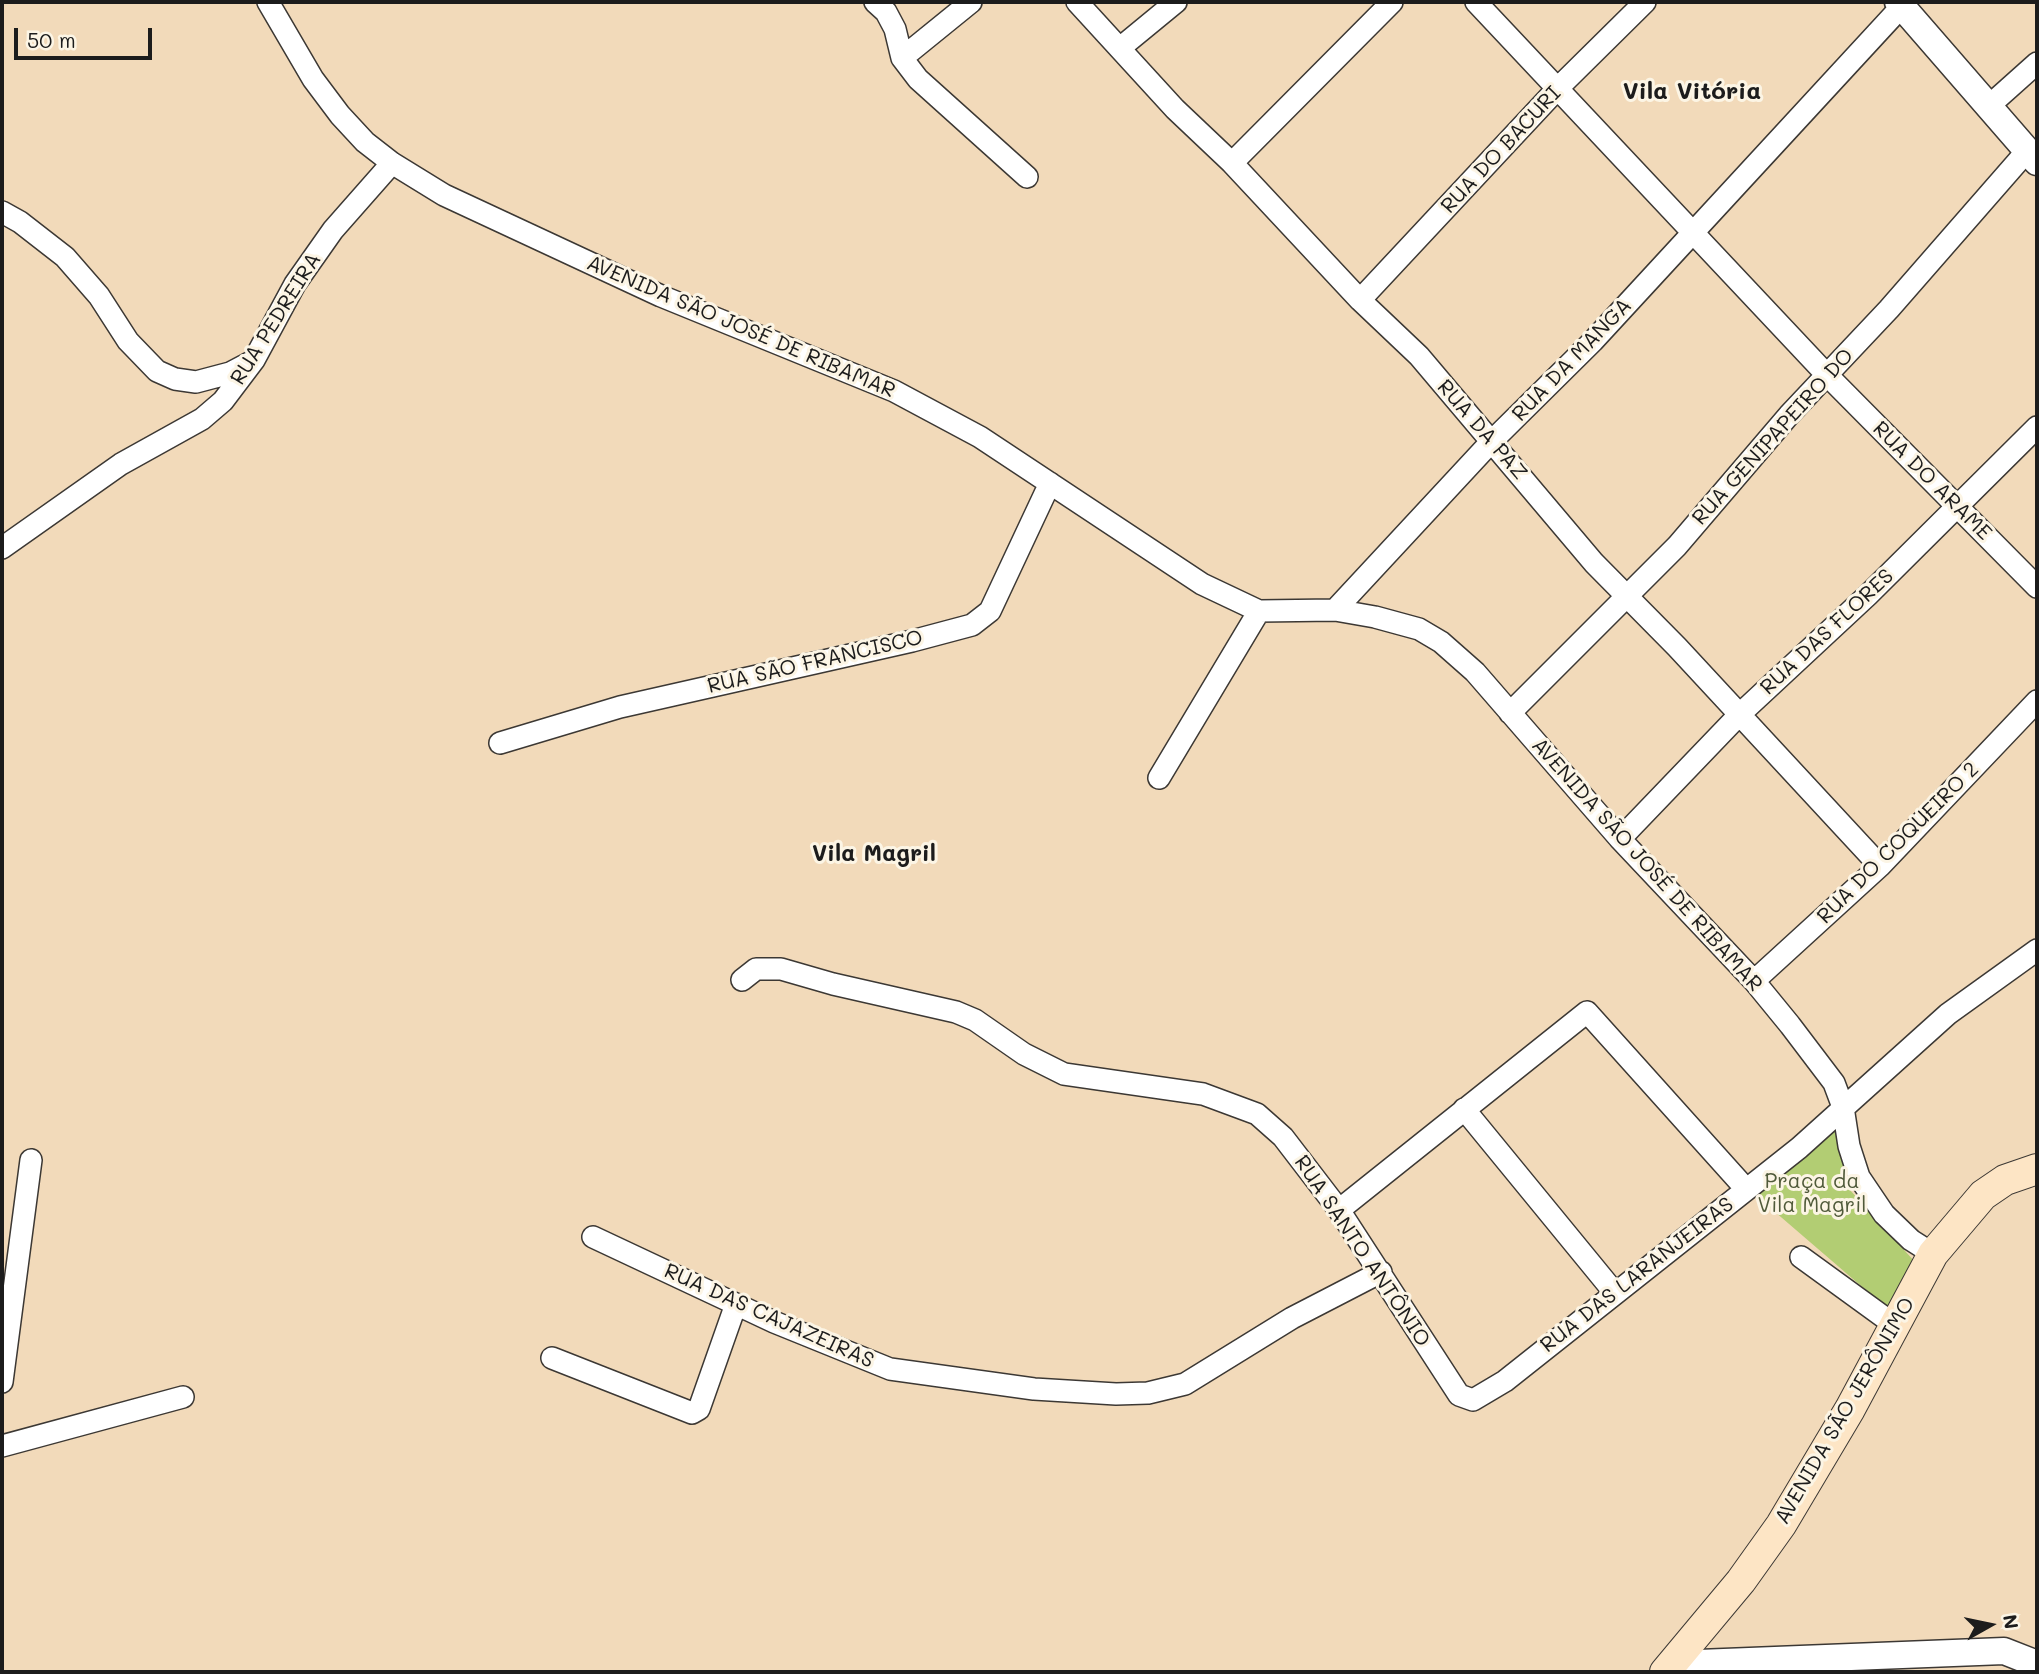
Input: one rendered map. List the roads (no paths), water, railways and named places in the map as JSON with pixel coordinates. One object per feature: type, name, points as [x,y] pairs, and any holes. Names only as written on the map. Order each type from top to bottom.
[{"type":"main road","name":"AVENIDA SÃO JERÔNIMO","points":[[1669,1668],[1741,1581],[1782,1525],[1896,1326],[1933,1254],[1983,1195],[2005,1180],[2037,1169]]},
{"type":"street","name":"AVENIDA SÃO JOSÉ DE RIBAMAR","points":[[268,2],[313,79],[340,115],[365,142],[392,163],[444,195],[648,290],[894,391],[981,437],[1202,584],[1259,611],[1335,610],[1401,623],[1441,642],[1459,656],[1620,839],[1754,981],[1834,1083],[1843,1107],[1849,1146],[1859,1177],[1884,1214],[1911,1240],[1933,1254]]},
{"type":"street","points":[[875,2],[886,12],[895,29],[902,58],[918,79],[1027,177]]},
{"type":"street","points":[[902,58],[971,2]]},
{"type":"street","name":"RUA DA PAZ","points":[[1077,2],[1175,109],[1232,163],[1360,300],[1419,356],[1627,596],[1880,866]]},
{"type":"street","points":[[1120,48],[1176,2]]},
{"type":"street","points":[[1232,163],[1392,2]]},
{"type":"street","points":[[1476,2],[1826,374]]},
{"type":"street","name":"RUA DO BACURI","points":[[1360,300],[1558,88],[1645,2]]},
{"type":"street","points":[[1900,4],[2032,157]]},
{"type":"street","name":"RUA DA MANGA","points":[[1335,610],[1491,442],[1593,341],[1900,4]]},
{"type":"street","points":[[1990,106],[2037,62]]},
{"type":"street","name":"RUA GENIPAPEIRO DO","points":[[1510,713],[1677,546],[1826,374],[2032,157]]},
{"type":"street","name":"RUA PEDREIRA","points":[[2,548],[121,464],[202,419],[223,401],[254,360],[295,284],[333,230],[392,163]]},
{"type":"street","points":[[2,212],[20,222],[65,257],[99,296],[128,341],[157,371],[174,379],[196,382],[230,373],[254,360]]},
{"type":"street","name":"RUA DO ARAME","points":[[1826,374],[2037,587]]},
{"type":"street","name":"RUA DAS FLORES","points":[[1620,839],[1739,715],[2037,428]]},
{"type":"street","name":"RUA SÃO FRANCISCO","points":[[500,743],[620,707],[972,625],[989,611],[1050,483]]},
{"type":"street","points":[[1159,778],[1259,611]]},
{"type":"street","name":"RUA DO COQUEIRO 2","points":[[1754,981],[1880,866],[2037,701]]},
{"type":"street","name":"RUA DAS LARANJEIRAS","points":[[1459,1395],[1473,1399],[1483,1395],[1799,1148],[1948,1014],[2037,950]]},
{"type":"street","name":"RUA SANTO ANTÔNIO","points":[[742,980],[756,969],[782,969],[833,984],[928,1005],[975,1020],[1024,1054],[1064,1074],[1203,1094],[1237,1104],[1257,1114],[1283,1137],[1339,1210],[1459,1395]]},
{"type":"street","points":[[1339,1210],[1587,1012],[1746,1189]]},
{"type":"street","points":[[1464,1109],[1614,1292]]},
{"type":"street","points":[[2,1382],[31,1160]]},
{"type":"street","name":"RUA DAS CAJAZEIRAS","points":[[593,1237],[846,1353],[890,1369],[1034,1389],[1148,1393],[1185,1384],[1207,1374],[1292,1318],[1381,1272]]},
{"type":"street","points":[[1801,1258],[1896,1326]]},
{"type":"street","points":[[552,1358],[692,1413],[699,1409],[736,1304]]},
{"type":"street","points":[[2,1446],[183,1398]]},
{"type":"street","points":[[1669,1668],[2004,1651],[2037,1667],[2033,1672]]},
{"type":"district","name":"Vila Vitória","points":[[1692,92]]},
{"type":"district","name":"Vila Magril","points":[[874,854]]},
{"type":"park label","name":"Praça da Vila Magril","points":[[1812,1194]]}]
